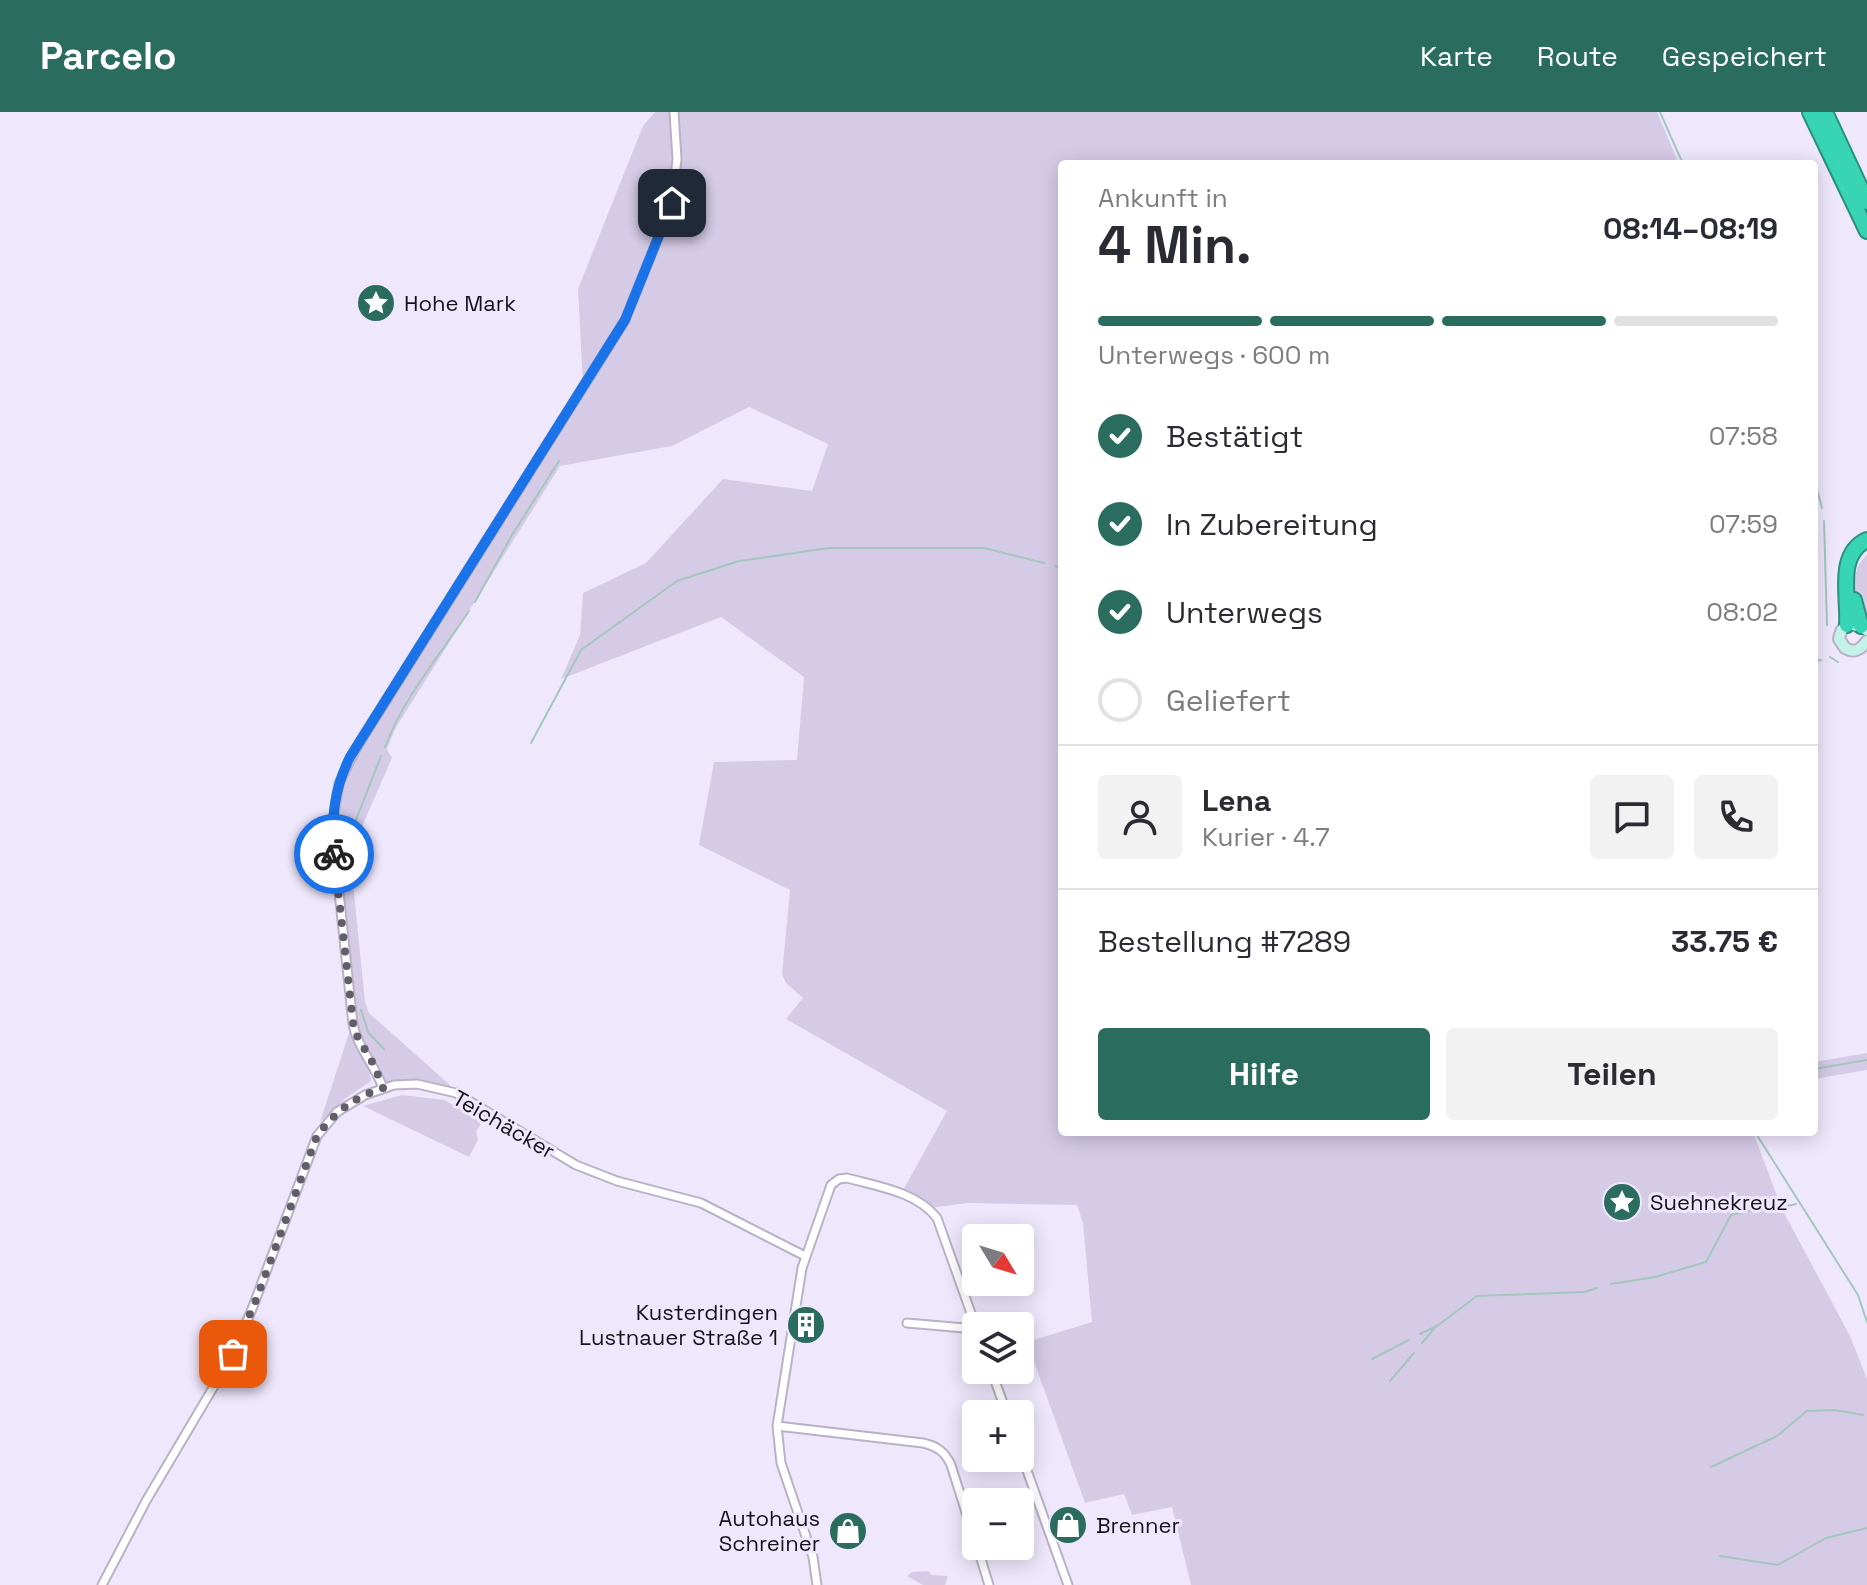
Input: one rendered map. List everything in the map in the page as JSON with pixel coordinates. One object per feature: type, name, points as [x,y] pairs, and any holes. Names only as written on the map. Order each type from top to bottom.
[{"type":"highway","points":[[1810,112],[1867,231]]},
{"type":"highway","points":[[1825,112],[1867,202]]},
{"type":"highway","points":[[1862,632],[1849,558],[1857,545],[1867,540]]},
{"type":"highway","points":[[1862,632],[1856,615],[1853,571],[1858,557],[1867,550]]},
{"type":"street","points":[[383,1088],[353,1024],[332,826],[339,783],[358,745],[625,320],[672,203],[677,159],[674,112]]},
{"type":"street","name":"Teichäcker","points":[[102,1585],[146,1501],[233,1354],[317,1136],[347,1104],[383,1088],[417,1084],[456,1093],[576,1165],[617,1181],[697,1201],[805,1256]]},
{"type":"street","points":[[817,1585],[810,1548],[781,1463],[777,1426],[793,1311],[805,1256],[831,1185],[847,1178],[918,1201],[929,1208],[937,1218],[970,1312]]},
{"type":"street","points":[[907,1323],[962,1327]]},
{"type":"street","points":[[777,1426],[937,1447],[951,1465],[962,1500]]},
{"type":"street","points":[[1028,1472],[1068,1585]]},
{"type":"street","points":[[981,1560],[989,1585]]},
{"type":"shaded area","points":[[655,112],[1657,112],[1677,160],[1058,160],[1058,1136],[1755,1136],[1782,1209],[1850,1336],[1867,1379],[1867,1585],[1191,1585],[1172,1507],[1132,1515],[1124,1494],[1085,1503],[1034,1361],[1034,1340],[1092,1322],[1083,1223],[1077,1205],[968,1203],[929,1208],[901,1194],[947,1111],[786,1019],[803,998],[786,983],[782,974],[790,890],[699,845],[714,762],[797,760],[804,677],[721,617],[561,679],[580,635],[583,593],[646,563],[723,479],[812,491],[828,444],[749,407],[672,446],[560,466],[395,729],[387,749],[392,758],[350,854],[365,1002],[369,1013],[450,1085],[449,1091],[437,1087],[383,1088],[357,1037],[332,826],[346,766],[583,386],[578,289],[643,126]]},
{"type":"shaded area","points":[[1867,555],[1867,625],[1856,598],[1855,579]]},
{"type":"shaded area","points":[[349,1033],[369,1069],[371,1081],[346,1098],[320,1122]]},
{"type":"shaded area","points":[[1867,1053],[1867,1070],[1818,1078],[1818,1061]]},
{"type":"shaded area","points":[[402,1095],[444,1100],[484,1120],[476,1131],[478,1140],[469,1157],[363,1106]]},
{"type":"shaded area","points":[[929,1571],[931,1575],[948,1576],[945,1585],[923,1585],[907,1576],[912,1572]]},
{"type":"waterway","points":[[1660,112],[1681,160]]},
{"type":"waterway","points":[[475,602],[512,535],[559,461]]},
{"type":"waterway","points":[[1818,494],[1822,508]]},
{"type":"waterway","points":[[1824,521],[1827,625]]},
{"type":"waterway","points":[[531,743],[581,650],[677,581],[739,561],[829,548],[984,548],[1044,563]]},
{"type":"waterway","points":[[385,747],[412,694],[469,611]]},
{"type":"waterway","points":[[1830,657],[1838,662]]},
{"type":"waterway","points":[[339,863],[381,756]]},
{"type":"waterway","points":[[344,909],[348,940]]},
{"type":"waterway","points":[[361,1010],[368,1032],[384,1049]]},
{"type":"waterway","points":[[1818,1068],[1867,1060]]},
{"type":"waterway","points":[[1758,1136],[1858,1295],[1867,1322]]},
{"type":"waterway","points":[[1774,1209],[1796,1204]]},
{"type":"waterway","points":[[1611,1284],[1655,1277],[1706,1262],[1731,1215],[1761,1211]]},
{"type":"waterway","points":[[1420,1334],[1437,1326],[1477,1296],[1584,1292],[1597,1288]]},
{"type":"waterway","points":[[1422,1343],[1434,1329]]},
{"type":"waterway","points":[[1372,1359],[1409,1340]]},
{"type":"waterway","points":[[1390,1381],[1414,1353]]},
{"type":"waterway","points":[[1711,1467],[1777,1436],[1807,1411],[1835,1410],[1863,1415]]},
{"type":"waterway","points":[[1720,1556],[1778,1565],[1826,1538],[1867,1528]]},
{"type":"way so far","points":[[233,1354],[317,1136],[347,1104],[383,1088],[374,1065],[354,1031],[334,854]]},
{"type":"place","name":"Hohe Mark","points":[[376,303]]},
{"type":"place","name":"Suehnekreuz","points":[[1622,1202]]},
{"type":"place","name":"Kusterdingen Lustnauer Straße 1","points":[[806,1325]]},
{"type":"place","name":"Brenner","points":[[1068,1525]]},
{"type":"place","name":"Autohaus Schreiner","points":[[848,1531]]},
{"type":"route","points":[[334,854],[334,804],[342,773],[350,757],[625,320],[672,203]]}]
